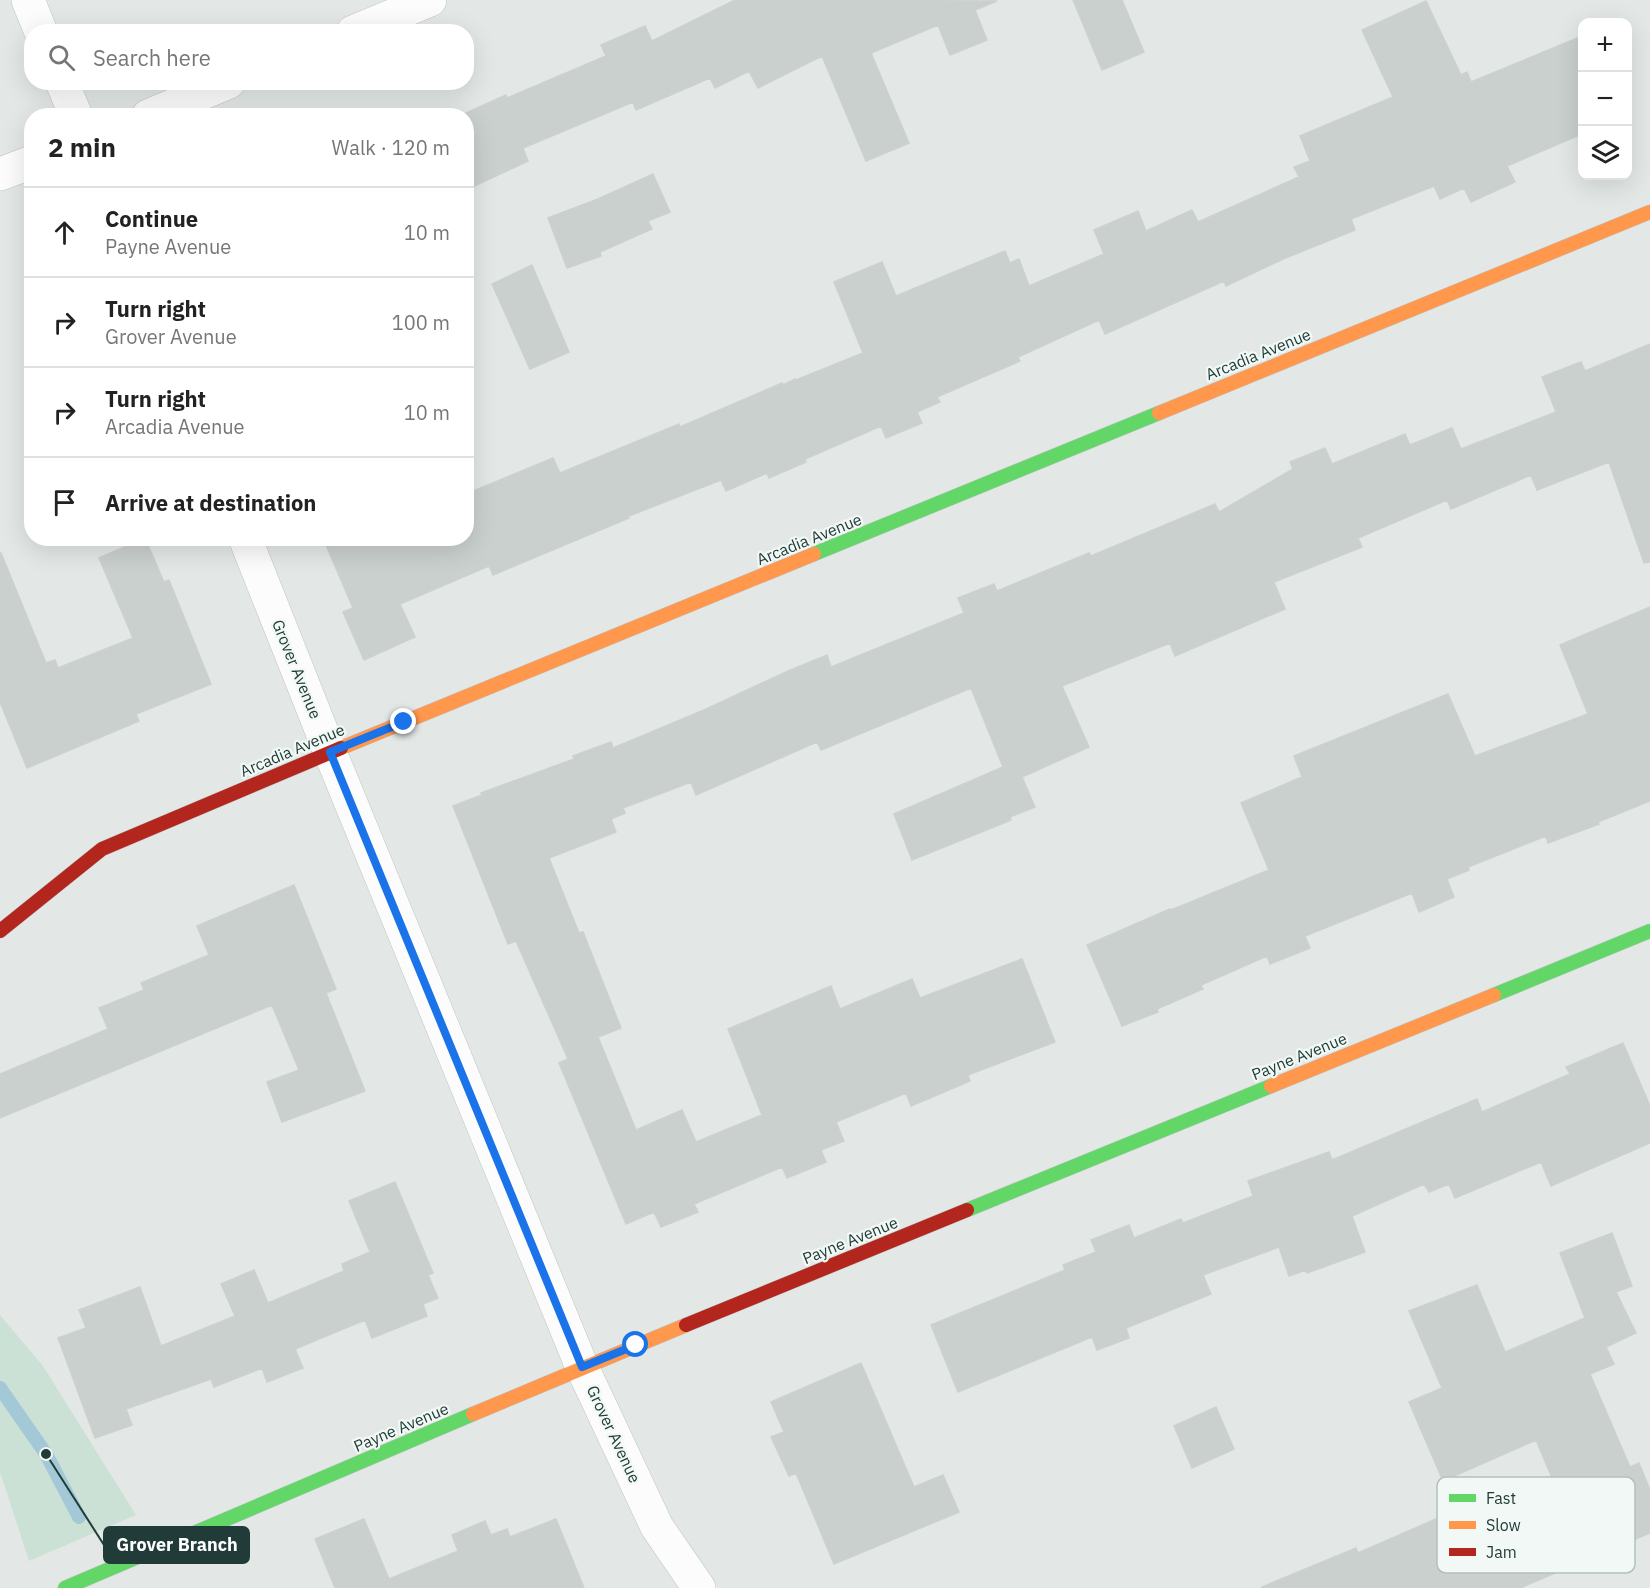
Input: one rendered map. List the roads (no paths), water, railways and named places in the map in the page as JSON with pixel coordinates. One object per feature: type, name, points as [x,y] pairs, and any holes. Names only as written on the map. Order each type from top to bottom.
[{"type":"street","points":[[28,0],[38,24]]},
{"type":"street","points":[[372,24],[430,0]]},
{"type":"street","points":[[65,90],[73,108]]},
{"type":"street","points":[[167,108],[210,90]]},
{"type":"street","points":[[0,174],[24,165]]},
{"type":"street","name":"Arcadia Avenue","points":[[0,931],[102,849],[330,752],[1650,212]]},
{"type":"street","name":"Grover Avenue","points":[[248,546],[582,1367],[657,1527],[699,1588]]},
{"type":"street","name":"Payne Avenue","points":[[65,1588],[582,1367],[1650,931]]},
{"type":"waterway","points":[[0,1388],[46,1454],[79,1517]]},
{"type":"place","name":"Grover Branch","points":[[46,1454]]}]
